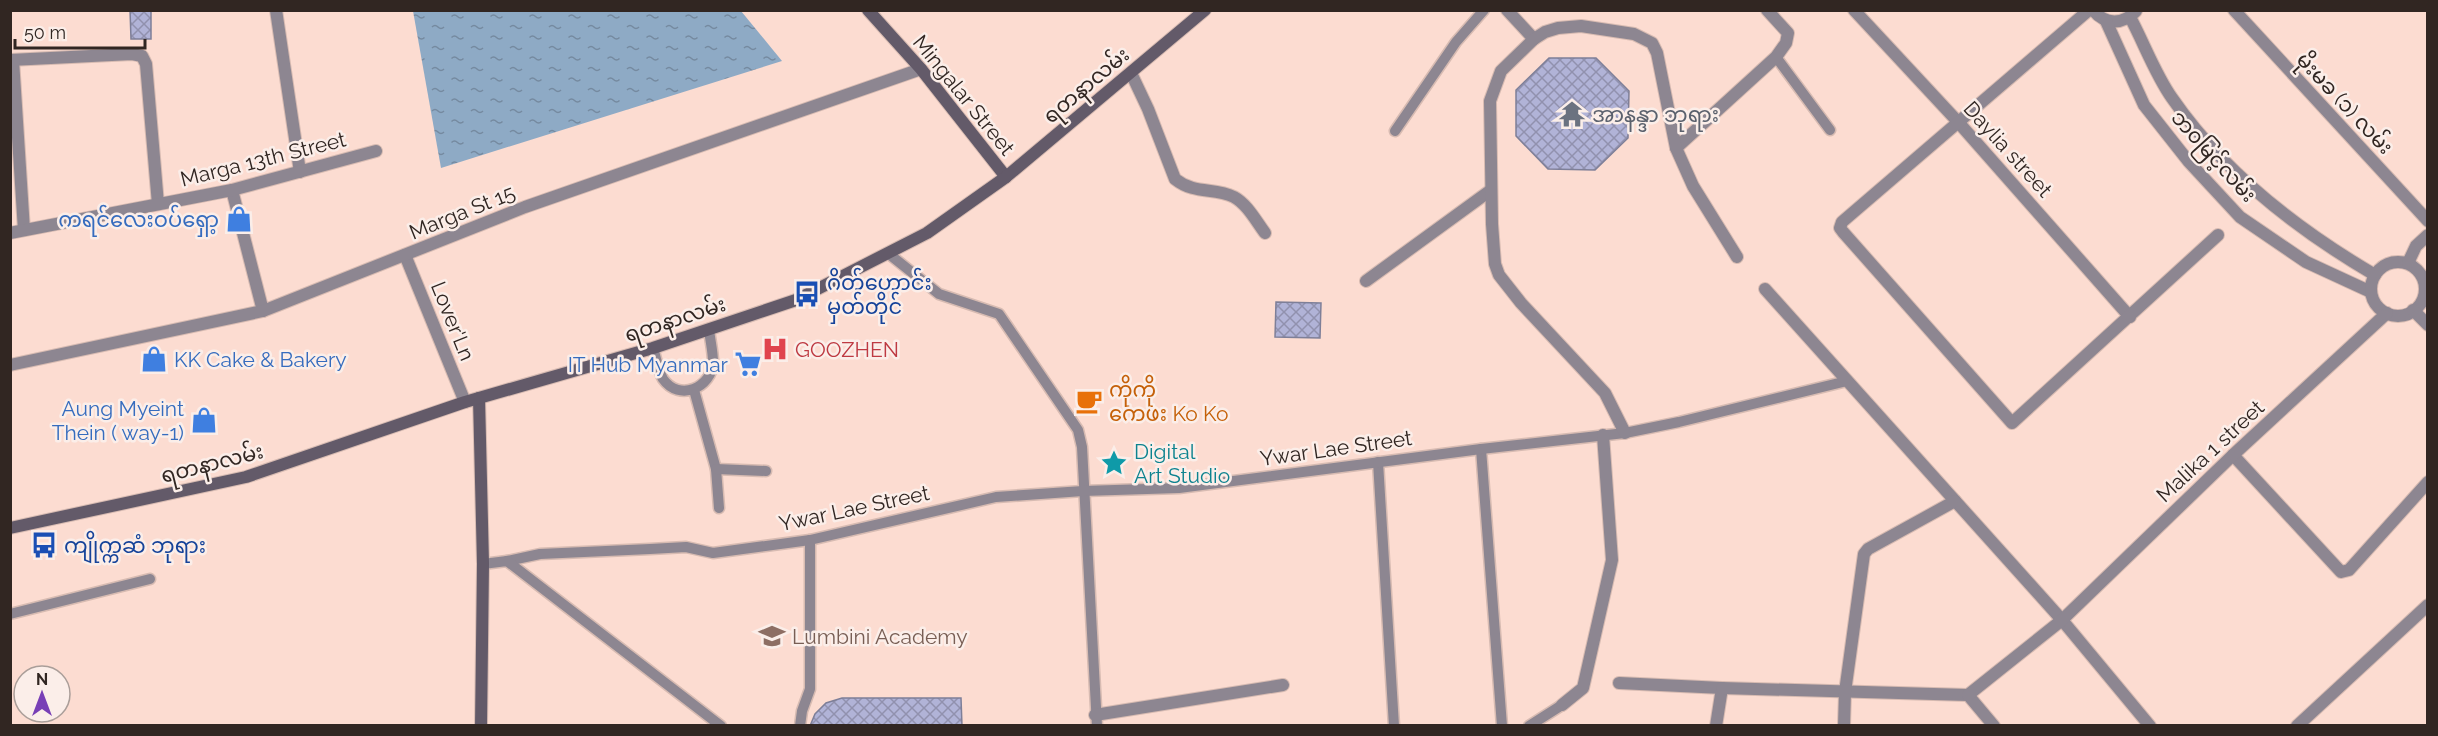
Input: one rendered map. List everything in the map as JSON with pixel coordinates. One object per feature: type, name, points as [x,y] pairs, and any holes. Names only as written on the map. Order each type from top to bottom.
[{"type":"main road","name":"Mingalar Street","points":[[868,10],[921,69],[1006,177]]},
{"type":"main road","name":"ရတနာလမ်း","points":[[10,528],[246,477],[465,402],[652,348],[796,300],[927,233],[1006,177],[1205,10]]},
{"type":"main road","points":[[479,398],[483,564],[481,726]]},
{"type":"street","points":[[276,10],[300,172]]},
{"type":"street","points":[[1507,10],[1534,39]]},
{"type":"street","points":[[1676,148],[1776,57],[1786,43],[1788,33],[1767,10]]},
{"type":"street","name":"Daylia street","points":[[1854,10],[1959,123],[2130,317]]},
{"type":"street","points":[[2133,14],[2115,22],[2106,21],[2091,10],[1842,222],[1840,228],[2012,423],[2218,235]]},
{"type":"street","name":"မိုးမခ (၁) လမ်း","points":[[2234,10],[2427,221]]},
{"type":"street","name":"ဘ၀မြင့်လမ်း","points":[[2133,14],[2170,96],[2208,145],[2265,197],[2335,252],[2375,274]]},
{"type":"street","name":"ဘ၀မြင့်လမ်း","points":[[2106,21],[2144,105],[2189,162],[2240,217],[2306,262],[2371,292]]},
{"type":"street","points":[[1626,433],[1605,393],[1521,303],[1499,274],[1495,264],[1490,100],[1501,71],[1534,39],[1558,28],[1581,26],[1634,34],[1652,43],[1657,53],[1676,148],[1693,186],[1737,257]]},
{"type":"street","name":"Marga 13th Street","points":[[12,60],[132,54],[142,56],[146,64],[158,204]]},
{"type":"street","points":[[12,60],[24,230]]},
{"type":"street","name":"Marga St 15","points":[[10,365],[263,311],[535,203],[921,69]]},
{"type":"street","points":[[1131,73],[1175,179],[1184,186],[1196,190],[1234,197],[1245,207],[1265,233]]},
{"type":"street","name":"Marga 13th Street","points":[[10,233],[232,190],[376,151]]},
{"type":"street","points":[[232,190],[263,311]]},
{"type":"street","points":[[1366,280],[1491,190]]},
{"type":"street","points":[[2408,263],[2416,246],[2427,235]]},
{"type":"street","name":"Lover'Ln","points":[[405,255],[465,402]]},
{"type":"street","points":[[2389,263],[2408,263],[2422,276],[2426,296],[2414,310],[2403,315],[2387,313],[2379,308],[2371,292],[2375,274],[2389,263]]},
{"type":"street","points":[[1765,289],[2062,620],[2150,726]]},
{"type":"street","points":[[2414,310],[2427,325]]},
{"type":"street","name":"Malika 1 street","points":[[1968,695],[2062,620],[2233,455],[2387,313]]},
{"type":"street","points":[[1562,705],[1583,687],[1612,560],[1603,435]]},
{"type":"street","points":[[2233,455],[2341,572],[2349,570],[2427,482]]},
{"type":"street","points":[[1844,726],[1845,692],[1864,554],[1868,549],[1955,501]]},
{"type":"street","points":[[2297,726],[2427,604]]},
{"type":"street","points":[[1618,683],[1968,695],[1994,726]]},
{"type":"street","points":[[1096,720],[1283,686]]},
{"type":"street","points":[[1716,726],[1722,687]]},
{"type":"lane","points":[[1395,131],[1456,42],[1484,10]]},
{"type":"lane","points":[[1776,57],[1830,130]]},
{"type":"lane","points":[[889,254],[939,294],[999,314],[1078,430],[1082,447],[1096,720]]},
{"type":"lane","points":[[652,348],[664,379],[678,390],[694,390],[707,381],[713,363],[709,329]]},
{"type":"lane","name":"Ywar Lae Street","points":[[483,564],[540,554],[686,548],[713,553],[810,540],[996,497],[1083,490],[1179,489],[1481,448],[1626,433],[1847,381]]},
{"type":"lane","points":[[694,390],[716,469],[719,508]]},
{"type":"lane","points":[[1481,448],[1502,726]]},
{"type":"lane","points":[[1378,462],[1394,726]]},
{"type":"lane","points":[[716,469],[766,471]]},
{"type":"lane","points":[[800,726],[802,711],[810,689],[810,540]]},
{"type":"lane","points":[[507,561],[721,726]]},
{"type":"lane","points":[[10,614],[150,579]]},
{"type":"lane","points":[[1529,726],[1562,705]]},
{"type":"water","points":[[413,11],[741,11],[782,61],[441,168]]},
{"type":"building","points":[[130,10],[151,10],[151,39],[131,39]]},
{"type":"building","name":"အာနန္ဒာ ဘုရား","points":[[1549,58],[1596,58],[1629,91],[1628,138],[1595,170],[1548,169],[1516,136],[1516,90]]},
{"type":"building","points":[[1276,302],[1321,303],[1320,338],[1275,337]]},
{"type":"building","points":[[842,698],[961,698],[962,726],[810,726],[815,714],[826,703]]},
{"type":"place","name":"အာနန္ဒာ ဘုရား","points":[[1572,114]]},
{"type":"place","name":"ကရင်လေးဝပ်ရှော့","points":[[239,219]]},
{"type":"place","name":"ဂိတ်ဟောင်း မှတ်တိုင်","points":[[807,294]]},
{"type":"place","name":"GOOZHEN","points":[[775,349]]},
{"type":"place","name":"KK Cake & Bakery","points":[[154,359]]},
{"type":"place","name":"IT Hub Myanmar","points":[[748,364]]},
{"type":"place","name":"ကိုကို ကေဖး Ko Ko","points":[[1089,401]]},
{"type":"place","name":"Aung Myeint Thein ( way-1)","points":[[204,420]]},
{"type":"place","name":"Digital Art Studio","points":[[1114,463]]},
{"type":"place","name":"ကျိုက္ကဆံ ဘုရား","points":[[44,545]]},
{"type":"place","name":"Lumbini Academy","points":[[772,636]]}]
